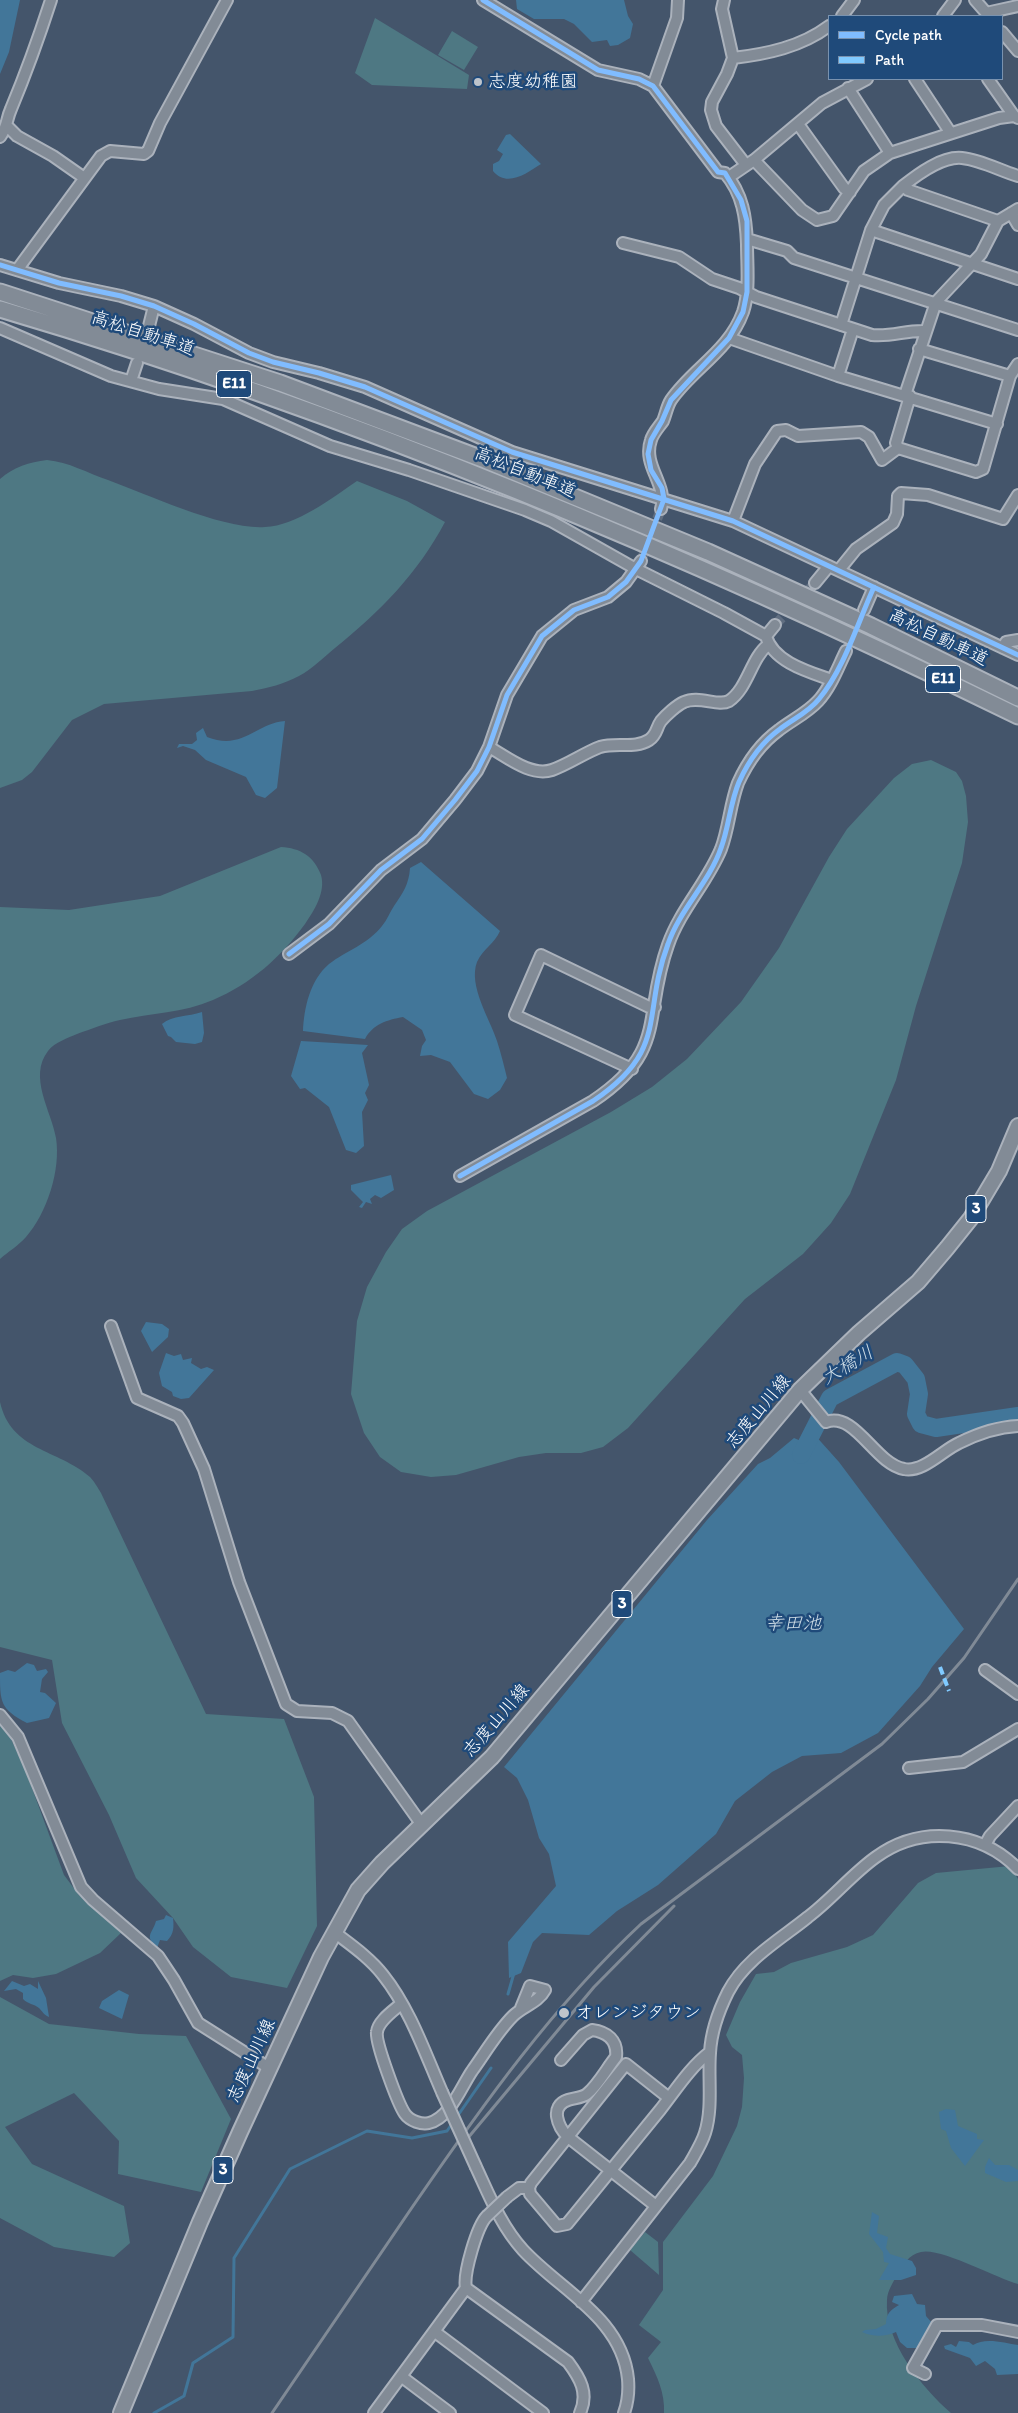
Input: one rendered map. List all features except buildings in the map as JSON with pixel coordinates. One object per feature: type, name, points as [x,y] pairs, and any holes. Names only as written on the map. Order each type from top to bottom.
[{"type":"highway","name":"高松自動車道","points":[[0,292],[280,383],[485,460],[708,552],[871,626],[1018,698]]},
{"type":"highway","name":"高松自動車道","points":[[0,309],[150,356],[268,396],[465,468],[656,547],[868,643],[1018,716]]},
{"type":"main road","name":"志度山川線","points":[[121,2413],[200,2222],[269,2068],[334,1932],[358,1890],[492,1757],[735,1471],[800,1390],[859,1333],[918,1282],[948,1248],[971,1218],[999,1171],[1018,1126]]},
{"type":"street","points":[[0,137],[8,127],[9,112],[24,78],[51,0]]},
{"type":"street","points":[[17,270],[100,156],[110,151],[144,154],[148,151],[160,123],[227,0]]},
{"type":"street","points":[[483,0],[598,70],[639,79],[653,86],[718,172],[725,173],[729,177],[741,200],[747,221],[747,292],[743,312],[729,338],[671,400],[651,440],[648,454],[651,470],[662,488],[662,504]]},
{"type":"street","points":[[653,86],[677,18],[678,0]]},
{"type":"street","points":[[724,0],[722,9],[733,58],[712,102],[711,110],[716,126],[750,163],[802,210],[817,220],[833,216],[864,172],[890,153],[950,132],[999,118],[1016,117]]},
{"type":"street","points":[[843,15],[854,0]]},
{"type":"street","points":[[944,15],[955,0]]},
{"type":"street","points":[[975,0],[987,14],[1018,6]]},
{"type":"street","points":[[733,58],[790,48],[819,34],[828,27]]},
{"type":"street","points":[[1013,39],[1018,51]]},
{"type":"street","points":[[729,177],[750,163],[822,103],[865,80]]},
{"type":"street","points":[[916,80],[950,132]]},
{"type":"street","points":[[989,80],[1016,117]]},
{"type":"street","points":[[848,88],[890,153]]},
{"type":"street","points":[[798,124],[844,188],[850,192]]},
{"type":"street","points":[[8,127],[17,136],[84,178]]},
{"type":"street","points":[[841,325],[871,230],[884,205],[917,174],[948,160],[962,158],[1018,176]]},
{"type":"street","points":[[904,186],[908,190],[998,221]]},
{"type":"street","points":[[898,448],[896,443],[907,396],[919,350],[936,302],[981,254],[998,221],[1014,211],[1018,225]]},
{"type":"street","points":[[871,230],[1018,279]]},
{"type":"street","points":[[747,239],[787,251],[794,258],[936,302],[1018,330]]},
{"type":"street","points":[[623,243],[679,257],[712,279],[872,335],[889,337],[915,330],[925,331]]},
{"type":"street","points":[[0,265],[59,283],[121,296],[154,306],[194,324],[249,353],[273,362],[365,387],[512,452],[662,504],[733,521],[1018,655]]},
{"type":"street","points":[[149,326],[154,306]]},
{"type":"street","points":[[0,328],[111,376],[159,389],[223,399],[330,446],[491,497],[552,521],[638,565],[724,613],[767,641],[776,654],[812,673],[832,680]]},
{"type":"street","points":[[838,376],[853,329]]},
{"type":"street","points":[[729,338],[838,376],[997,424]]},
{"type":"street","points":[[919,350],[1010,376]]},
{"type":"street","points":[[130,381],[137,363]]},
{"type":"street","points":[[898,448],[976,472],[983,468],[1010,376],[1018,364]]},
{"type":"street","points":[[733,521],[755,464],[777,432],[786,430],[798,436],[861,432],[869,437],[882,460],[898,448]]},
{"type":"street","points":[[815,583],[856,549],[893,523],[897,514],[898,496],[901,493],[928,495],[1003,519],[1018,495]]},
{"type":"street","points":[[289,954],[330,924],[381,870],[422,839],[477,771],[489,748],[507,695],[542,636],[574,610],[608,597],[626,582],[638,565]]},
{"type":"street","points":[[864,610],[874,587]]},
{"type":"street","points":[[489,748],[521,766],[536,771],[550,771],[602,747],[641,744],[657,733],[660,722],[684,702],[700,698],[723,703],[730,700],[748,676],[775,625]]},
{"type":"street","points":[[1003,648],[1006,642],[1018,640]]},
{"type":"street","points":[[460,1176],[593,1101],[612,1089],[632,1069],[642,1054],[651,1032],[659,976],[668,944],[682,916],[704,883],[721,848],[738,784],[749,762],[774,734],[801,716],[819,700],[832,680],[846,651]]},
{"type":"street","points":[[632,1069],[515,1015],[541,955],[649,1008],[655,1008]]},
{"type":"street","points":[[111,1326],[137,1398],[178,1416],[183,1423],[204,1469],[239,1582],[286,1704],[297,1711],[332,1714],[348,1721],[422,1825]]},
{"type":"street","points":[[800,1390],[826,1422],[832,1420],[843,1421],[856,1430],[876,1453],[893,1465],[906,1470],[918,1468],[958,1444],[982,1433],[1018,1426]]},
{"type":"street","points":[[985,1670],[1018,1694]]},
{"type":"street","points":[[0,1715],[18,1737],[81,1887],[158,1956],[198,2023],[269,2068]]},
{"type":"street","points":[[909,1768],[963,1762],[1018,1728]]},
{"type":"street","points":[[985,1845],[990,1836],[1018,1806]]},
{"type":"street","points":[[581,2302],[690,2163],[706,2133],[710,2052],[718,2014],[729,1990],[767,1948],[816,1911],[876,1857],[899,1843],[923,1836],[947,1835],[985,1845],[1002,1855],[1018,1868]]},
{"type":"street","points":[[334,1932],[358,1950],[383,1975],[401,2004],[493,2204],[517,2243],[545,2271],[607,2326],[619,2345],[626,2365],[629,2391],[624,2413]]},
{"type":"street","points":[[401,2004],[386,2017],[376,2031],[378,2046],[406,2115],[416,2122],[428,2123],[440,2117],[451,2105],[461,2087],[511,2018],[521,2008]]},
{"type":"street","points":[[562,2060],[583,2035],[592,2030],[607,2035],[613,2041],[616,2057],[587,2094],[566,2100],[560,2105],[556,2120],[560,2130],[568,2137],[656,2206]]},
{"type":"street","points":[[669,2098],[626,2064],[529,2188],[530,2194],[557,2226],[567,2224],[669,2098],[700,2059],[710,2052]]},
{"type":"street","points":[[529,2188],[518,2188],[483,2220],[464,2280],[466,2288],[568,2362],[581,2379],[584,2396],[580,2413]]},
{"type":"street","points":[[374,2413],[466,2288]]},
{"type":"street","points":[[926,2374],[913,2368],[937,2324],[982,2325],[1018,2332]]},
{"type":"street","points":[[435,2332],[543,2413]]},
{"type":"street","points":[[402,2377],[450,2413]]},
{"type":"green space","points":[[375,18],[469,75],[467,89],[372,85],[355,73]]},
{"type":"green space","points":[[452,31],[478,47],[464,70],[438,55]]},
{"type":"green space","points":[[47,460],[70,465],[186,510],[229,523],[248,526],[265,527],[289,522],[325,503],[357,481],[407,501],[445,522],[423,558],[397,591],[352,634],[304,673],[282,683],[252,691],[104,704],[72,720],[32,772],[22,780],[0,788],[0,479],[22,466]]},
{"type":"green space","points":[[931,760],[956,772],[962,781],[966,796],[968,822],[962,863],[916,1006],[896,1080],[850,1194],[831,1223],[803,1254],[745,1299],[628,1428],[603,1447],[581,1453],[546,1453],[519,1457],[456,1475],[431,1477],[401,1472],[380,1457],[364,1433],[351,1394],[357,1321],[367,1287],[386,1252],[402,1229],[427,1211],[611,1112],[652,1087],[687,1059],[741,1002],[779,948],[829,857],[847,829],[894,778],[912,764]]},
{"type":"green space","points":[[281,847],[300,851],[310,858],[321,875],[322,888],[321,895],[305,924],[286,948],[264,968],[240,986],[213,1000],[190,1008],[109,1023],[66,1039],[54,1045],[48,1051],[42,1061],[40,1083],[56,1138],[56,1164],[51,1190],[34,1227],[23,1240],[0,1259],[0,907],[69,910],[160,896]]},
{"type":"green space","points":[[0,1402],[6,1418],[14,1430],[25,1440],[77,1468],[90,1477],[96,1485],[206,1714],[284,1719],[314,1797],[317,1926],[287,1988],[231,1977],[193,1947],[173,1918],[136,1878],[109,1815],[62,1723],[52,1660],[0,1647]]},
{"type":"green space","points":[[0,1724],[7,1730],[26,1772],[64,1875],[79,1895],[121,1933],[100,1953],[56,1974],[33,1978],[13,1975],[0,1981]]},
{"type":"green space","points":[[1010,1866],[1018,1879],[1018,2284],[954,2258],[930,2252],[921,2252],[913,2255],[904,2264],[887,2297],[888,2316],[898,2347],[928,2391],[951,2413],[664,2413],[662,2392],[648,2358],[661,2342],[639,2325],[663,2290],[663,2242],[713,2176],[737,2126],[742,2107],[744,2078],[742,2055],[732,2047],[726,2035],[740,2002],[756,1974],[774,1972],[791,1963],[847,1947],[873,1935],[918,1883],[936,1873]]},
{"type":"green space","points":[[0,1997],[49,2024],[139,2034],[186,2036],[231,2119],[201,2192],[118,2174],[119,2141],[74,2093],[5,2127],[32,2164],[124,2206],[130,2243],[114,2257],[54,2247],[0,2218]]},
{"type":"green space","points":[[645,2232],[658,2242],[659,2275],[630,2250]]},
{"type":"water","points":[[0,0],[20,0],[9,52],[0,74]]},
{"type":"water","points":[[516,0],[624,0],[628,16],[633,24],[630,38],[618,45],[610,46],[607,40],[592,42],[574,24],[564,19],[534,19],[517,9]]},
{"type":"water","points":[[510,134],[541,164],[523,175],[511,179],[499,176],[493,171],[493,164],[499,161],[503,154],[497,150],[506,135]]},
{"type":"water","points":[[285,721],[277,788],[265,798],[256,795],[246,777],[206,760],[195,750],[183,746],[177,748],[179,744],[192,744],[197,740],[196,733],[203,728],[207,737],[230,741],[240,739],[266,726]]},
{"type":"water","points":[[421,862],[500,931],[479,958],[475,971],[478,992],[497,1041],[507,1078],[500,1090],[488,1099],[474,1094],[450,1062],[431,1055],[420,1056],[422,1046],[426,1040],[422,1030],[403,1017],[376,1026],[365,1039],[303,1031],[309,995],[317,978],[329,964],[364,943],[384,924],[407,884],[410,868]]},
{"type":"water","points":[[202,1012],[204,1033],[202,1042],[195,1044],[176,1042],[168,1036],[162,1024],[176,1018]]},
{"type":"water","points":[[301,1041],[368,1045],[362,1053],[369,1085],[365,1093],[368,1100],[362,1112],[364,1146],[356,1153],[346,1150],[329,1107],[305,1088],[300,1089],[291,1076]]},
{"type":"water","points":[[391,1175],[394,1190],[381,1198],[375,1195],[370,1199],[372,1204],[366,1202],[362,1208],[359,1207],[363,1202],[351,1190],[351,1185]]},
{"type":"water","points":[[146,1322],[162,1324],[169,1329],[168,1337],[152,1352],[141,1331]]},
{"type":"water","points":[[166,1353],[174,1356],[181,1354],[183,1360],[192,1358],[191,1363],[201,1369],[207,1367],[214,1370],[189,1398],[181,1399],[173,1396],[172,1392],[162,1386],[159,1373]]},
{"type":"water","name":"幸田池","points":[[813,1433],[839,1462],[964,1629],[932,1667],[920,1686],[878,1733],[841,1753],[802,1756],[772,1772],[735,1801],[716,1834],[658,1885],[617,1911],[589,1935],[542,1933],[533,1942],[521,1973],[509,1978],[508,1942],[556,1886],[549,1854],[539,1838],[528,1800],[517,1778],[504,1767],[707,1520],[758,1464],[770,1458],[794,1438],[801,1441]]},
{"type":"water","points":[[27,1663],[34,1665],[37,1671],[46,1669],[48,1672],[42,1679],[40,1692],[45,1693],[56,1703],[49,1718],[27,1723],[11,1713],[3,1704],[0,1691],[0,1673],[8,1670],[15,1672]]},
{"type":"water","points":[[166,1915],[173,1918],[173,1930],[167,1941],[160,1940],[157,1948],[150,1935],[156,1921],[164,1919]]},
{"type":"water","points":[[12,1981],[24,1986],[30,1984],[38,1989],[38,1981],[46,1998],[49,2017],[39,2008],[23,1999],[23,1993],[16,1989],[4,1991]]},
{"type":"water","points":[[119,1990],[129,1995],[122,2019],[99,2008],[102,2001]]},
{"type":"water","points":[[946,2109],[955,2110],[958,2126],[977,2134],[977,2139],[984,2140],[965,2166],[951,2148],[946,2131],[941,2129],[939,2112]]},
{"type":"water","points":[[989,2158],[995,2165],[1009,2165],[1018,2170],[1018,2181],[1006,2182],[985,2173],[985,2167]]},
{"type":"water","points":[[872,2212],[879,2216],[877,2233],[888,2237],[886,2248],[890,2254],[912,2261],[916,2268],[916,2275],[901,2280],[879,2280],[889,2263],[884,2262],[883,2252],[869,2234]]},
{"type":"water","points":[[912,2294],[917,2304],[925,2305],[926,2316],[932,2323],[918,2348],[907,2348],[900,2342],[896,2332],[879,2336],[862,2332],[876,2329],[886,2324],[889,2312],[899,2305],[892,2302],[894,2296]]},
{"type":"water","points":[[959,2341],[969,2342],[973,2345],[989,2341],[1018,2345],[1018,2374],[997,2375],[995,2369],[985,2361],[976,2366],[970,2358],[945,2349],[944,2346],[951,2344],[956,2347]]},
{"type":"waterway","name":"大橋川","points":[[801,1455],[830,1398],[897,1362],[905,1365],[916,1379],[919,1394],[916,1414],[921,1424],[936,1428],[1018,1416]]},
{"type":"waterway","points":[[508,1994],[514,1973]]},
{"type":"waterway","points":[[154,2413],[184,2396],[193,2363],[233,2337],[234,2258],[290,2169],[367,2131],[412,2138],[447,2131],[491,2068]]},
{"type":"tunnel","points":[[641,561],[661,509]]},
{"type":"tunnel","points":[[775,625],[815,583]]},
{"type":"railway","points":[[272,2413],[465,2131],[548,2023],[578,1989],[641,1924],[882,1744],[928,1699],[964,1658],[1018,1579]]},
{"type":"railway","points":[[462,2145],[594,1987],[674,1906]]},
{"type":"marked path","points":[[940,1667],[949,1691]]},
{"type":"cycle path","points":[[289,954],[329,924],[381,870],[422,839],[455,800],[477,771],[489,747],[507,695],[542,636],[574,610],[608,597],[626,582],[641,561],[664,499],[662,488],[651,470],[648,454],[651,440],[671,400],[729,338],[743,312],[747,292],[747,221],[741,200],[725,173],[718,172],[653,86],[639,79],[598,70],[483,0]]},
{"type":"cycle path","points":[[0,265],[59,283],[121,296],[154,306],[194,324],[249,353],[273,362],[365,387],[512,452],[733,521],[1018,655]]},
{"type":"cycle path","points":[[460,1176],[593,1101],[617,1082],[633,1065],[643,1047],[649,1030],[660,969],[668,944],[673,931],[716,861],[724,840],[736,790],[743,775],[751,760],[767,740],[811,708],[828,687],[850,645],[874,587]]},
{"type":"place","name":"志度幼稚園","points":[[478,82]]},
{"type":"place","name":"オレンジタウン","points":[[564,2013]]}]
